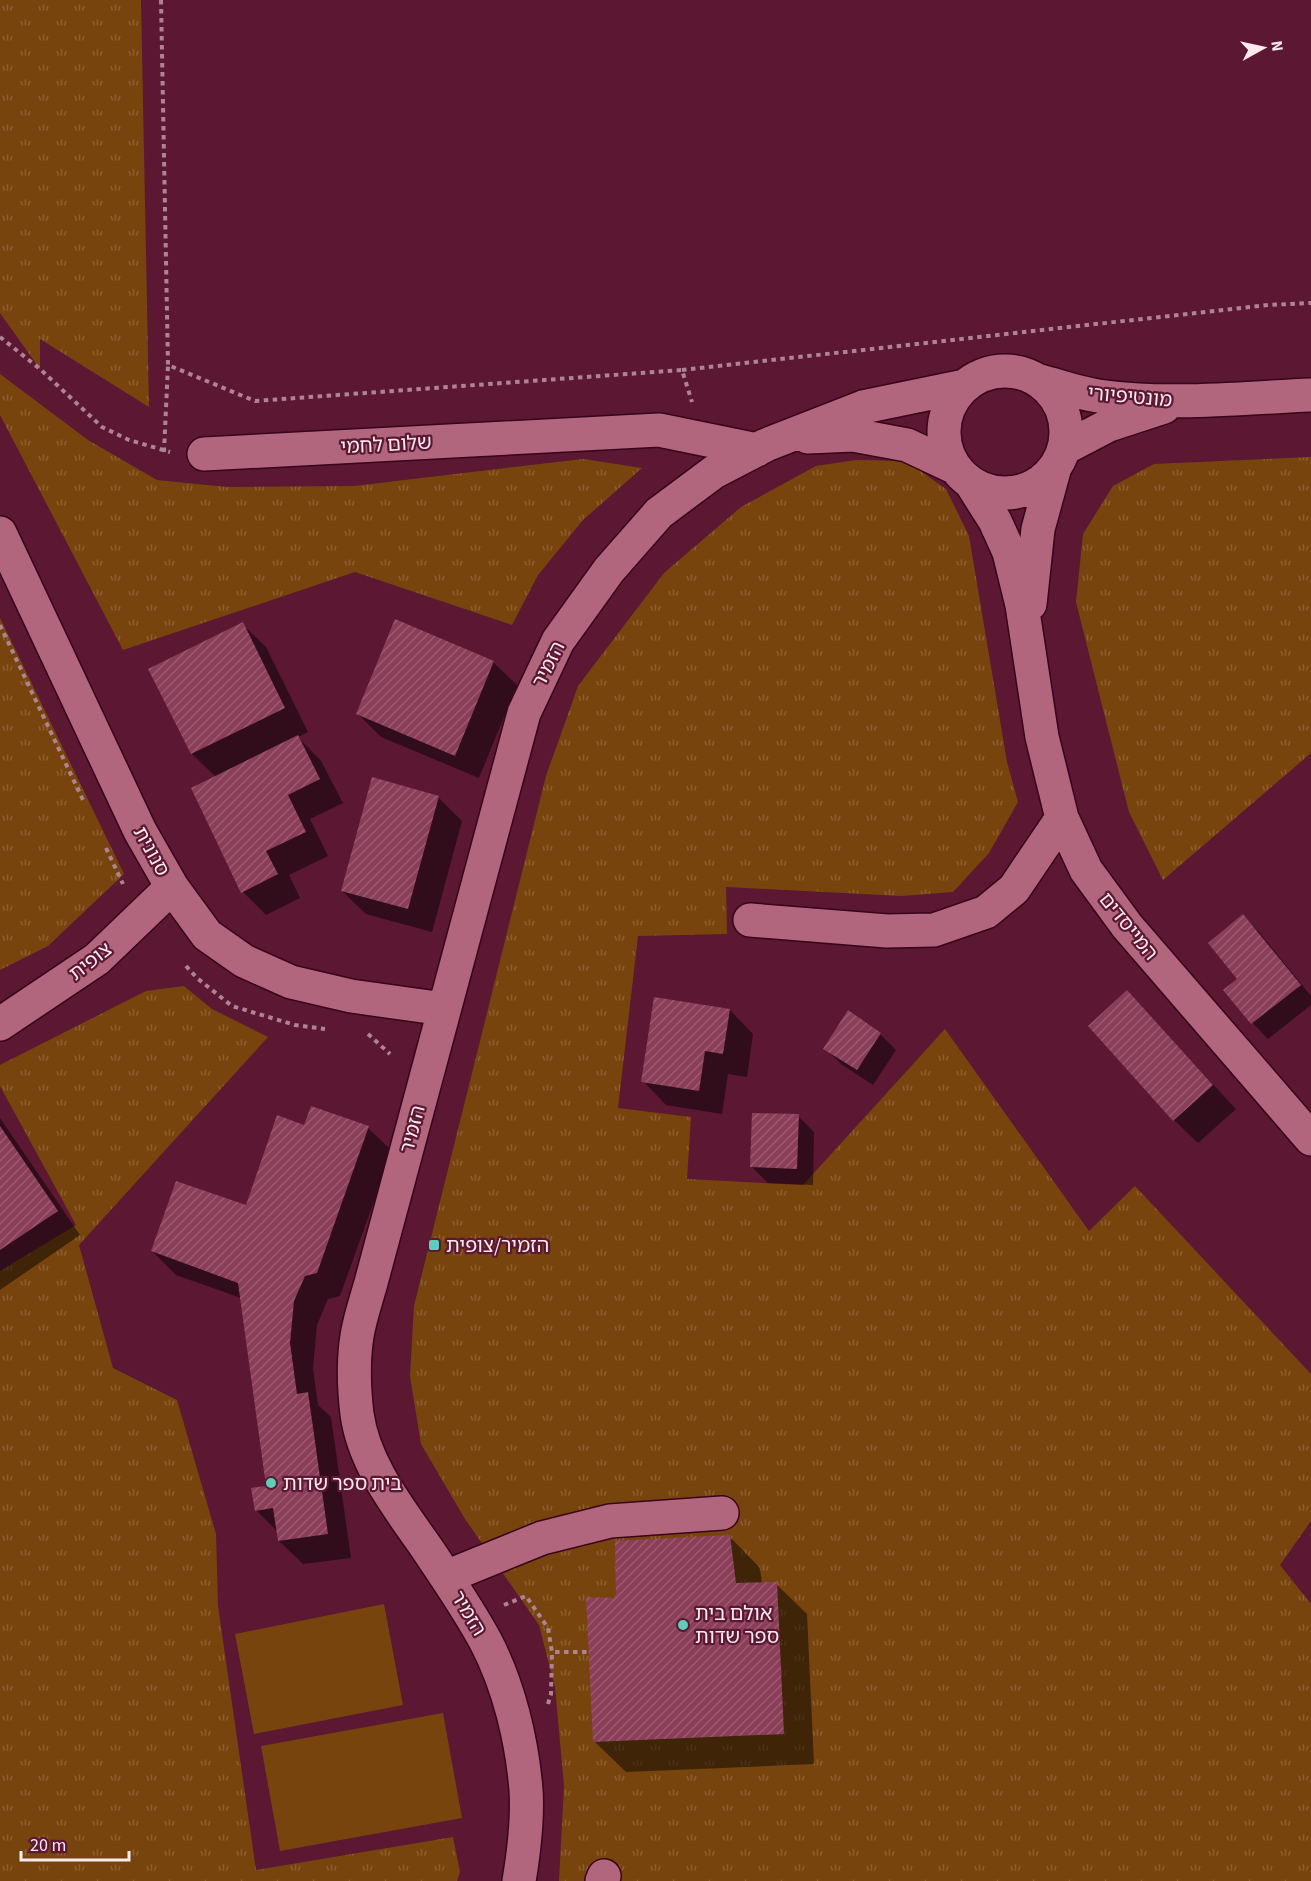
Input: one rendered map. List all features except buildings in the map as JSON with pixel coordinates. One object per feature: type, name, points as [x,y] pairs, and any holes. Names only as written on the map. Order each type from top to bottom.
[{"type":"street","points":[[1002,370],[1021,372],[1040,381],[1053,394],[1062,411],[1066,429],[1060,457],[1043,481],[1026,490],[1007,494],[988,491],[963,476],[947,452],[944,434],[946,416],[953,400],[965,386],[981,375],[1002,370]]},
{"type":"street","name":"מונטיפיורי","points":[[1040,381],[1097,396],[1186,400],[1311,394]]},
{"type":"street","name":"הזמיר","points":[[519,1881],[525,1842],[526,1791],[519,1742],[507,1694],[487,1644],[446,1577],[394,1501],[368,1455],[357,1415],[355,1376],[357,1336],[524,713],[558,641],[609,570],[659,513],[714,472],[761,448],[863,406],[965,386]]},
{"type":"street","name":"מונטיפיורי","points":[[1060,457],[1109,425],[1186,400]]},
{"type":"street","name":"שלום לחמי","points":[[204,454],[659,430],[704,440],[761,448]]},
{"type":"street","name":"הזמיר","points":[[761,448],[814,436],[853,435],[907,445],[963,476]]},
{"type":"street","name":"המייסדים","points":[[1030,669],[1030,591],[1036,540],[1060,457]]},
{"type":"street","name":"המייסדים","points":[[963,476],[995,521],[1009,552],[1022,604],[1042,737],[1062,818],[1086,870],[1127,926],[1311,1139]]},
{"type":"street","name":"סנונית","points":[[0,533],[140,831],[172,887],[207,935],[244,961],[291,982],[351,996],[444,1009]]},
{"type":"street","points":[[750,920],[887,931],[934,930],[986,912],[1014,889],[1062,818]]},
{"type":"street","name":"צופית","points":[[0,1024],[97,959],[172,887]]},
{"type":"street","points":[[446,1577],[542,1538],[610,1521],[722,1513]]},
{"type":"path","points":[[161,0],[168,365],[164,452]]},
{"type":"path","points":[[168,365],[255,401],[682,370],[1256,306],[1311,303]]},
{"type":"path","points":[[0,337],[40,369],[102,427],[129,440],[164,452],[204,454]]},
{"type":"path","points":[[682,370],[704,440]]},
{"type":"path","points":[[0,625],[87,809]]},
{"type":"path","points":[[103,841],[123,885]]},
{"type":"path","points":[[367,1034],[390,1054]]},
{"type":"path","points":[[539,1709],[549,1704],[552,1652]]},
{"type":"green space","points":[[0,0],[141,0],[149,407],[40,339],[40,369],[0,313]]},
{"type":"green space","points":[[0,374],[88,440],[157,480],[227,487],[354,486],[583,459],[642,468],[583,520],[538,575],[512,625],[355,572],[123,650],[0,415]]},
{"type":"green space","points":[[1311,457],[1311,753],[1163,880],[1129,812],[1076,602],[1083,534],[1113,486],[1154,464]]},
{"type":"green space","points":[[856,460],[906,461],[946,489],[969,536],[1007,762],[1018,802],[989,853],[953,892],[901,896],[726,887],[727,934],[638,936],[618,1108],[691,1117],[687,1179],[803,1185],[945,1029],[1089,1231],[1135,1186],[1311,1374],[1311,1521],[1280,1565],[1311,1604],[1311,1881],[559,1881],[564,1786],[555,1687],[539,1625],[465,1519],[421,1444],[410,1376],[414,1306],[546,776],[578,686],[664,573],[741,507],[816,466]]},
{"type":"green space","points":[[0,618],[124,874],[48,946],[0,970]]},
{"type":"green space","points":[[184,986],[212,1009],[268,1037],[79,1245],[113,1368],[177,1400],[216,1534],[218,1606],[256,1870],[453,1837],[460,1872],[457,1881],[0,1881],[0,1271],[76,1225],[0,1086],[0,1065],[146,991]]},
{"type":"green space","points":[[384,1604],[403,1705],[254,1734],[235,1634]]},
{"type":"green space","points":[[443,1713],[462,1818],[280,1851],[261,1746]]},
{"type":"place","name":"הזמיר/צופית","points":[[434,1245]]},
{"type":"place","name":"בית ספר שדות","points":[[271,1483]]},
{"type":"place","name":"אולם בית ספר שדות","points":[[683,1625]]}]
